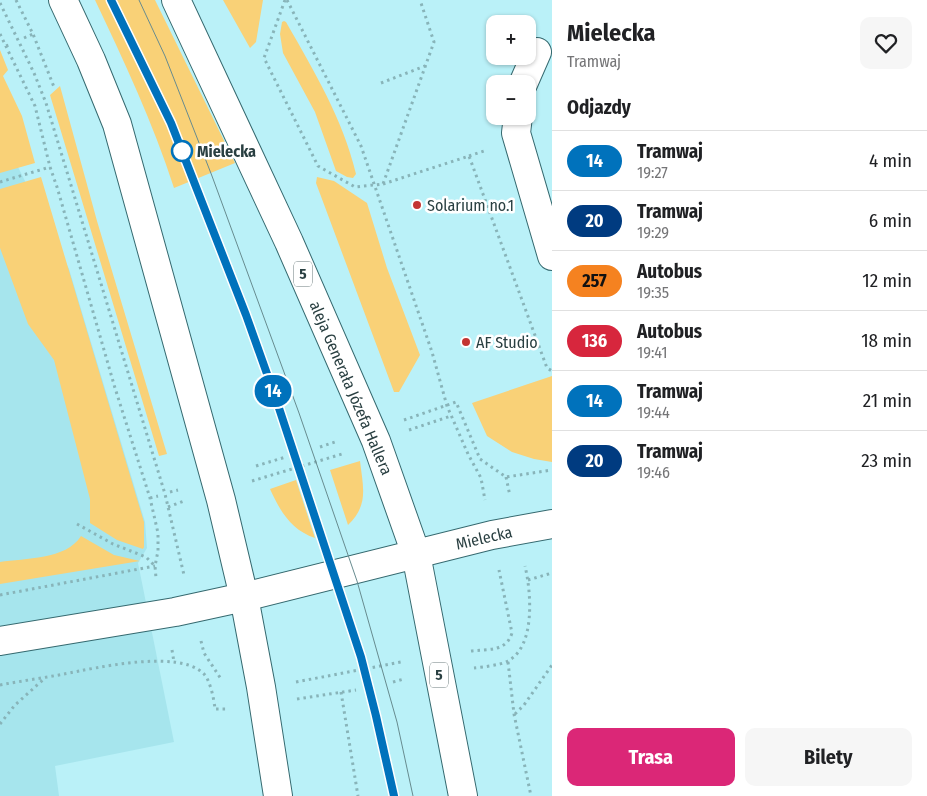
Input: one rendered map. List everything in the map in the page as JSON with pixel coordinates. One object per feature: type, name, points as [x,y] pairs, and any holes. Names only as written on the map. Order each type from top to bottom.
[{"type":"main road","points":[[63,0],[91,60],[117,124],[218,491],[244,597],[262,687],[278,796]]},
{"type":"main road","name":"aleja Generała Józefa Hallera","points":[[176,0],[293,251],[376,441],[416,554],[463,796]]},
{"type":"main road","points":[[528,75],[537,52]]},
{"type":"main road","points":[[517,125],[516,133],[552,256]]},
{"type":"main road","name":"Mielecka","points":[[0,642],[175,612],[244,597],[492,536],[552,524]]},
{"type":"path","points":[[16,0],[33,34],[54,87]]},
{"type":"path","points":[[286,0],[361,146],[432,352],[447,406],[468,454],[481,478],[485,500]]},
{"type":"path","points":[[286,0],[264,58],[318,166],[354,187],[375,186],[469,156],[547,368],[552,371]]},
{"type":"path","points":[[383,184],[434,42],[420,0]]},
{"type":"path","points":[[0,3],[38,82],[46,103],[168,506],[180,554]]},
{"type":"path","points":[[0,34],[35,106],[50,167],[114,388],[150,498],[158,533],[158,551],[155,566],[156,578]]},
{"type":"path","points":[[24,38],[33,34]]},
{"type":"path","points":[[6,46],[12,44]]},
{"type":"path","points":[[381,83],[426,66]]},
{"type":"path","points":[[0,182],[50,167]]},
{"type":"path","points":[[403,420],[456,402],[480,459],[506,477],[552,470]]},
{"type":"path","points":[[168,506],[323,460],[451,416]]},
{"type":"path","points":[[256,466],[286,457]]},
{"type":"path","points":[[506,477],[510,498]]},
{"type":"path","points":[[170,492],[178,490]]},
{"type":"path","points":[[150,498],[158,496]]},
{"type":"path","points":[[77,524],[113,544],[146,557],[155,566]]},
{"type":"path","points":[[0,595],[155,566]]},
{"type":"path","points":[[471,669],[508,662],[520,650],[529,624],[528,580],[525,566]]},
{"type":"path","points":[[528,580],[552,573]]},
{"type":"path","points":[[470,651],[503,647],[509,642],[512,633],[501,579]]},
{"type":"path","points":[[202,646],[204,653],[222,680],[223,686]]},
{"type":"path","points":[[172,650],[174,662]]},
{"type":"path","points":[[296,682],[403,661]]},
{"type":"path","points":[[0,685],[130,662],[185,663],[204,673],[212,693],[215,709],[230,709]]},
{"type":"path","points":[[508,662],[514,714],[531,796]]},
{"type":"path","points":[[514,714],[524,705],[552,665]]},
{"type":"path","points":[[0,724],[15,705],[45,678]]},
{"type":"path","points":[[392,682],[407,679]]},
{"type":"path","points":[[298,698],[356,690]]},
{"type":"path","points":[[341,692],[358,796]]},
{"type":"shaded area","points":[[95,0],[155,0],[235,163],[174,188],[147,116]]},
{"type":"shaded area","points":[[223,0],[263,0],[256,42],[250,48]]},
{"type":"shaded area","points":[[284,21],[307,59],[336,115],[356,174],[353,178],[336,171],[315,112],[283,53],[280,34],[282,22]]},
{"type":"shaded area","points":[[0,50],[8,70],[3,76],[22,116],[35,163],[0,173]]},
{"type":"shaded area","points":[[60,86],[97,221],[167,454],[159,456],[50,95]]},
{"type":"shaded area","points":[[0,131],[69,269],[145,522],[147,548],[138,563],[174,742],[55,766],[59,796],[0,796]]},
{"type":"shaded area","points":[[41,177],[144,522],[143,549],[117,540],[90,523],[90,499],[54,360],[28,324],[0,248],[0,189]]},
{"type":"shaded area","points":[[317,177],[334,181],[367,203],[387,268],[420,355],[399,392],[394,392],[316,183]]},
{"type":"shaded area","points":[[552,376],[552,462],[512,452],[487,436],[472,403]]},
{"type":"shaded area","points":[[360,461],[363,487],[362,503],[355,518],[348,525],[330,470]]},
{"type":"shaded area","points":[[296,480],[315,538],[299,530],[287,519],[270,489]]},
{"type":"shaded area","points":[[81,536],[114,555],[140,561],[0,584],[0,562],[55,554],[66,550]]},
{"type":"tram line","points":[[111,0],[171,123],[234,282],[361,657],[394,796]]},
{"type":"tram line","name":"14","points":[[111,0],[171,123],[234,282],[276,399],[361,657],[394,796]]},
{"type":"tram line","points":[[139,0],[165,56],[212,176],[299,413],[357,581],[397,722],[413,796]]},
{"type":"place","name":"Mielecka","points":[[182,151]]},
{"type":"place","name":"Solarium no.1","points":[[417,205]]},
{"type":"place","name":"AF Studio","points":[[466,342]]}]
